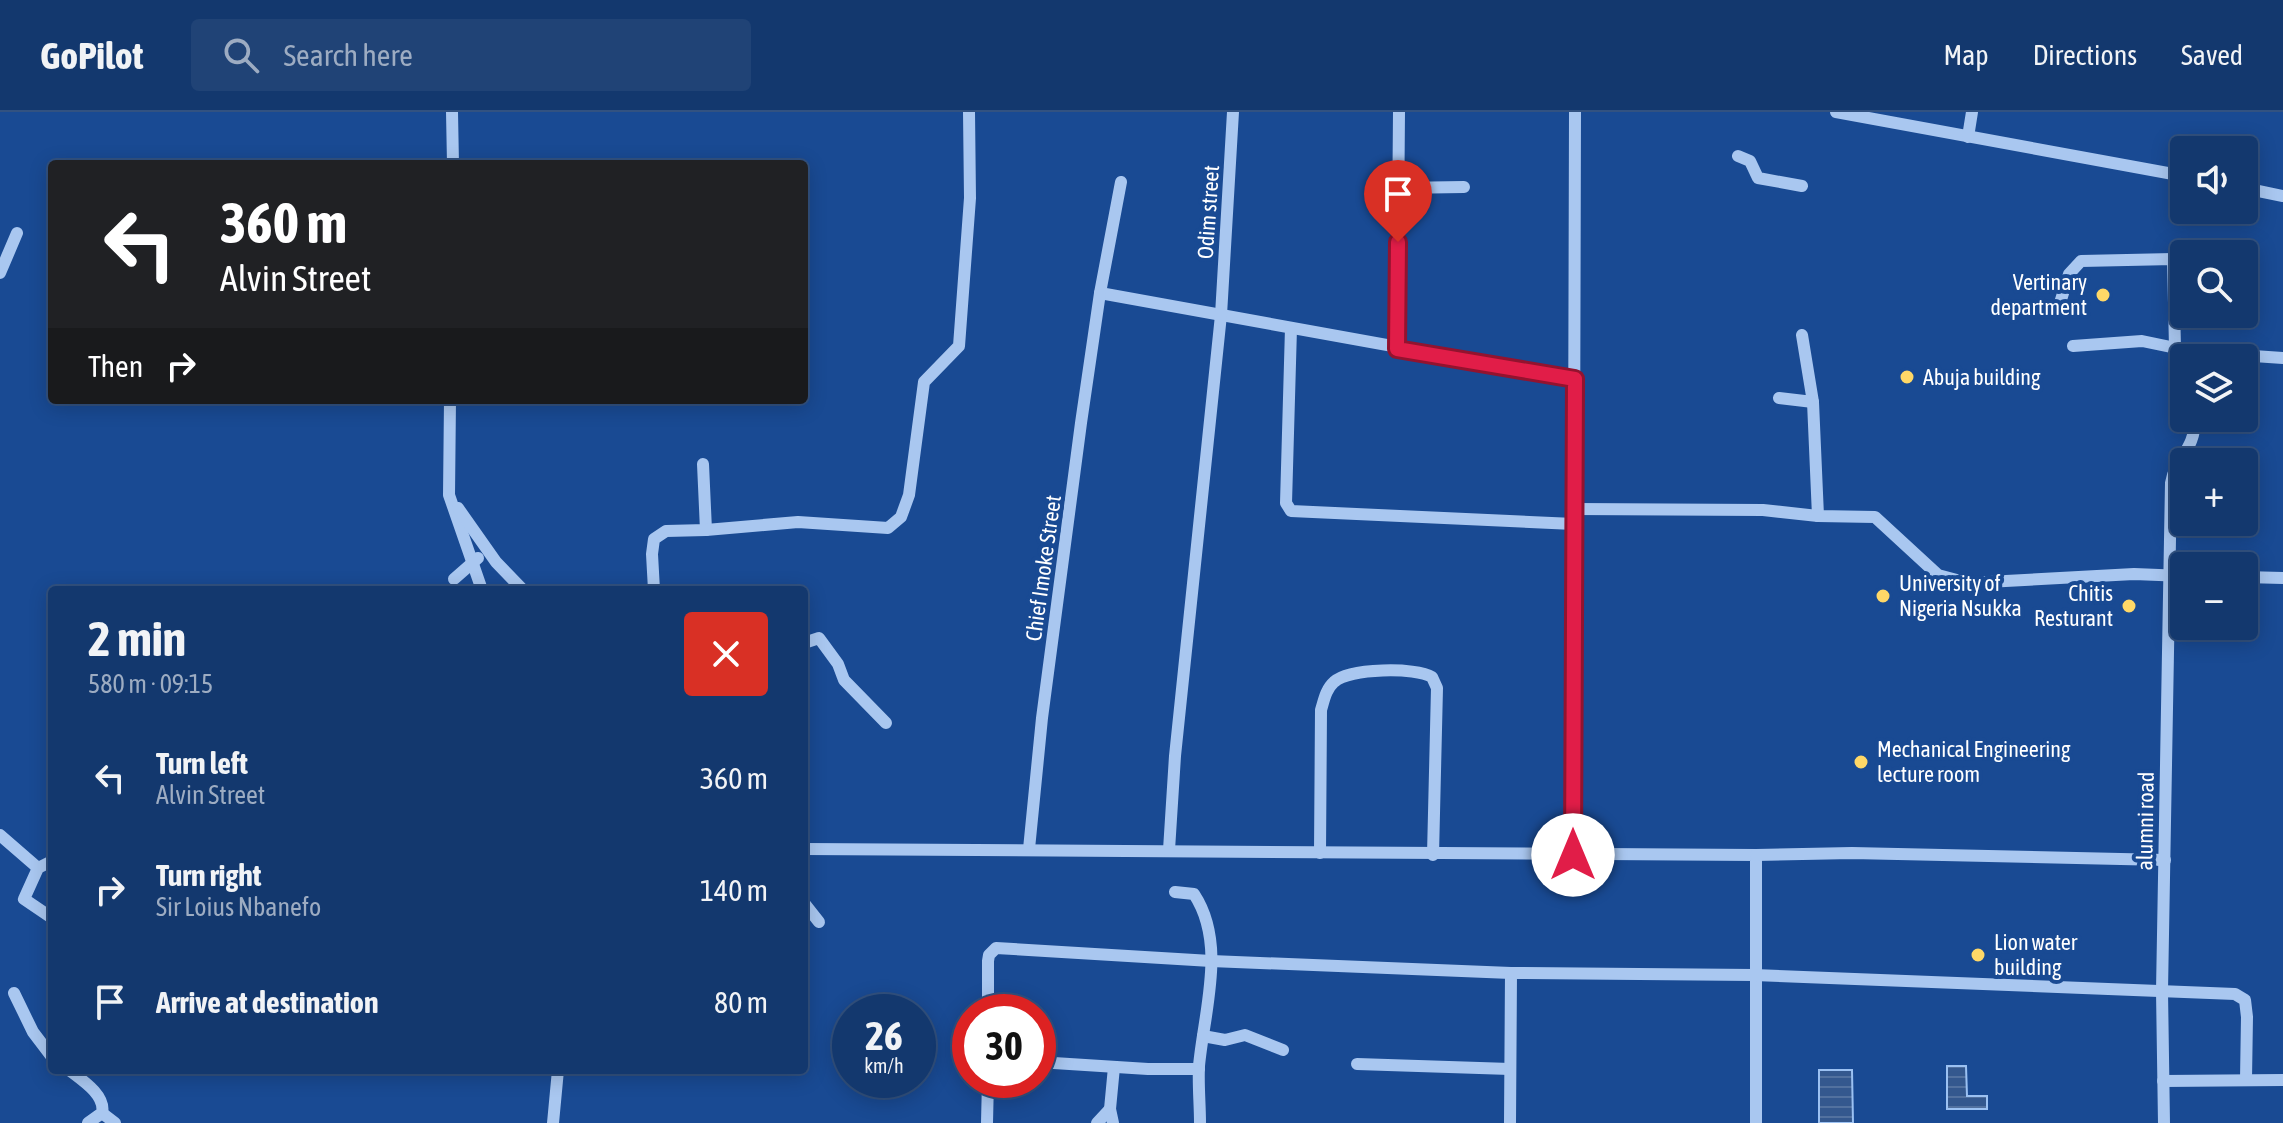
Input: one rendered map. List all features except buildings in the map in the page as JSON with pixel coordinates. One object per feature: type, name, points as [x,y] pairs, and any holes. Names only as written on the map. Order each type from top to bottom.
[{"type":"street","points":[[452,112],[453,160]]},
{"type":"street","points":[[654,586],[654,539],[666,531],[798,522],[888,528],[901,517],[909,495],[924,382],[959,346],[970,198],[969,112]]},
{"type":"street","name":"Odim street","points":[[1169,850],[1175,756],[1221,315],[1233,112]]},
{"type":"street","points":[[1397,349],[1399,112]]},
{"type":"street","points":[[1573,855],[1575,112]]},
{"type":"street","points":[[1836,112],[2170,173]]},
{"type":"street","points":[[1968,137],[1972,112]]},
{"type":"street","points":[[1738,156],[1750,161],[1758,178],[1802,186]]},
{"type":"street","name":"Chief Imoke Street","points":[[1029,849],[1042,718],[1100,293],[1121,182]]},
{"type":"street","points":[[1398,188],[1464,187]]},
{"type":"street","points":[[2258,191],[2283,196]]},
{"type":"street","points":[[0,273],[17,233]]},
{"type":"street","points":[[2060,303],[2069,274],[2081,261],[2173,259],[2175,344]]},
{"type":"street","points":[[1100,293],[1575,379]]},
{"type":"street","points":[[1291,328],[1286,503],[1291,511],[1574,524]]},
{"type":"street","points":[[1802,335],[1813,402],[1818,516]]},
{"type":"street","points":[[2073,346],[2142,341],[2170,347]]},
{"type":"street","points":[[2258,357],[2283,358]]},
{"type":"street","points":[[1779,398],[1813,402]]},
{"type":"street","points":[[450,404],[449,495],[481,586]]},
{"type":"street","name":"alumni road","points":[[2170,552],[2173,470],[2193,441],[2194,432]]},
{"type":"street","points":[[703,464],[706,530]]},
{"type":"street","points":[[449,495],[488,552],[519,586]]},
{"type":"street","points":[[1574,509],[1763,510],[1818,516],[1875,517],[1938,575],[1968,583],[2134,574],[2170,576]]},
{"type":"street","points":[[454,579],[472,561],[488,552]]},
{"type":"street","name":"alumni road","points":[[2164,1123],[2162,991],[2170,576]]},
{"type":"street","points":[[2258,577],[2283,578]]},
{"type":"street","points":[[808,642],[819,638],[838,664],[844,680],[886,723]]},
{"type":"street","points":[[1320,853],[1321,710],[1325,696],[1332,684],[1349,673],[1416,671],[1432,677],[1437,688],[1433,855]]},
{"type":"street","points":[[0,835],[38,868]]},
{"type":"street","points":[[808,849],[1169,850],[1433,855],[1852,853],[2165,860]]},
{"type":"street","points":[[1756,855],[1756,1123]]},
{"type":"street","points":[[48,863],[38,868],[24,899],[48,915]]},
{"type":"street","points":[[1175,892],[1194,894],[1204,909],[1210,929],[1211,961],[1199,1069],[1200,1123]]},
{"type":"street","points":[[808,908],[819,922]]},
{"type":"street","points":[[988,994],[989,955],[996,948],[1211,961],[1511,973],[1754,975],[2235,994],[2245,1000],[2246,1079]]},
{"type":"street","points":[[1510,1123],[1511,973]]},
{"type":"street","points":[[14,993],[33,1032],[48,1052]]},
{"type":"street","points":[[1203,1036],[1225,1040],[1245,1035],[1283,1050]]},
{"type":"street","points":[[1056,1063],[1199,1069]]},
{"type":"street","points":[[1357,1064],[1510,1069]]},
{"type":"street","points":[[1113,1123],[1110,1109],[1114,1067]]},
{"type":"street","points":[[73,1074],[103,1104],[102,1113],[88,1123]]},
{"type":"street","points":[[553,1123],[558,1074]]},
{"type":"street","points":[[2163,1081],[2283,1080]]},
{"type":"street","points":[[987,1123],[988,1098]]},
{"type":"street","points":[[1097,1123],[1110,1109]]},
{"type":"street","points":[[102,1113],[115,1123]]},
{"type":"water","points":[[1947,1066],[1966,1066],[1967,1096],[1987,1096],[1987,1109],[1947,1109]]},
{"type":"water","points":[[1819,1070],[1852,1070],[1853,1123],[1819,1123]]},
{"type":"place","name":"Vertinary department","points":[[2103,295]]},
{"type":"place","name":"Abuja building","points":[[1907,377]]},
{"type":"place","name":"University of Nigeria Nsukka","points":[[1883,596]]},
{"type":"place","name":"Chitis Resturant","points":[[2129,606]]},
{"type":"place","name":"Mechanical Engineering lecture room","points":[[1861,762]]},
{"type":"place","name":"Lion water building","points":[[1978,955]]},
{"type":"route","points":[[1398,242],[1397,349],[1575,379],[1573,855]]}]
